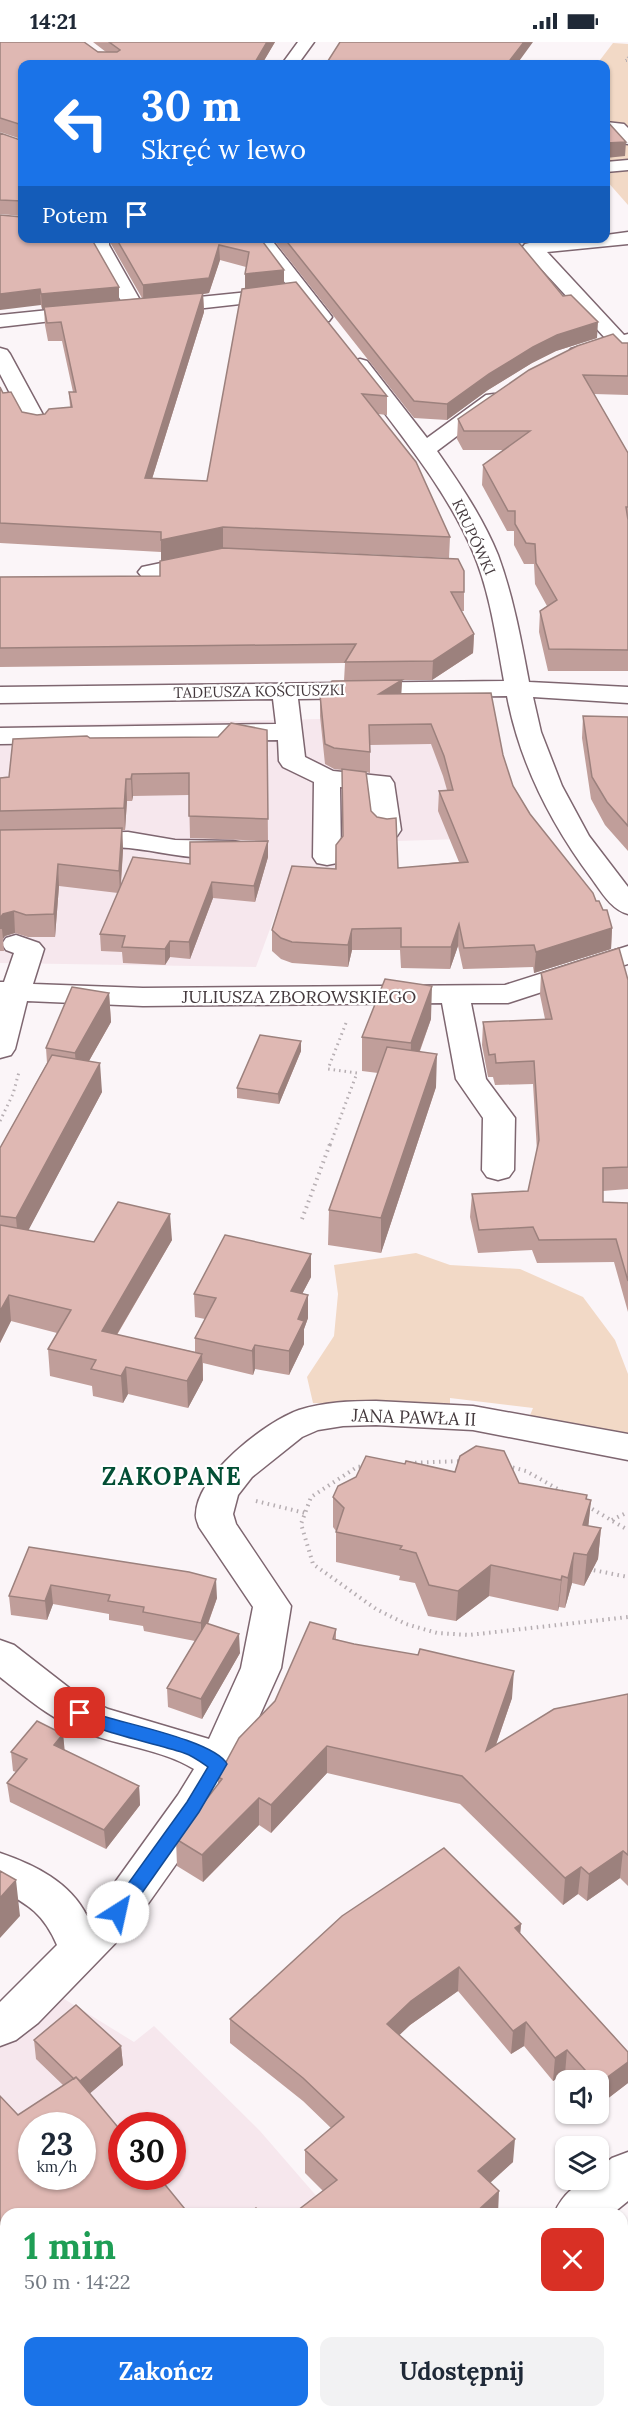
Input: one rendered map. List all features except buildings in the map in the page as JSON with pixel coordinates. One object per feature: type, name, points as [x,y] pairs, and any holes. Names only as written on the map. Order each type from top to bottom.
[{"type":"street","points":[[293,60],[306,42]]},
{"type":"street","points":[[610,127],[618,128],[628,139]]},
{"type":"street","points":[[610,167],[628,165]]},
{"type":"street","points":[[610,237],[628,236]]},
{"type":"street","points":[[610,238],[628,236]]},
{"type":"street","points":[[99,243],[135,309]]},
{"type":"street","points":[[264,243],[331,328]]},
{"type":"street","points":[[545,243],[510,247],[600,339],[622,337]]},
{"type":"street","points":[[572,243],[532,248],[622,337]]},
{"type":"street","points":[[0,321],[199,304],[302,291]]},
{"type":"street","points":[[562,359],[622,337]]},
{"type":"street","name":"KRUPÓWKI","points":[[346,347],[426,449],[471,524],[497,589],[533,749],[558,808],[602,876],[628,905]]},
{"type":"street","points":[[0,354],[38,426]]},
{"type":"street","points":[[426,449],[513,387]]},
{"type":"street","points":[[150,572],[223,557]]},
{"type":"street","points":[[466,568],[490,569]]},
{"type":"street","name":"TADEUSZA KOŚCIUSZKI","points":[[0,695],[518,688],[567,693],[628,695]]},
{"type":"street","points":[[284,690],[292,760],[327,778],[381,783],[387,830]]},
{"type":"street","points":[[0,736],[290,732]]},
{"type":"street","points":[[327,778],[327,857]]},
{"type":"street","points":[[0,842],[128,840],[176,848],[259,849]]},
{"type":"street","points":[[0,1049],[8,992],[29,953],[29,948],[16,944]]},
{"type":"street","name":"JULIUSZA ZBOROWSKIEGO","points":[[8,992],[143,997],[508,994],[556,976],[628,956]]},
{"type":"street","points":[[455,995],[471,1079],[499,1118],[498,1170]]},
{"type":"street","name":"JANA PAWŁA II","points":[[0,2027],[22,2010],[118,1912],[193,1807],[218,1764],[261,1668],[272,1606],[218,1527],[214,1514],[221,1492],[239,1468],[289,1428],[312,1419],[343,1414],[376,1413],[473,1418],[628,1447]]},
{"type":"street","points":[[0,1655],[63,1705],[97,1721],[192,1748],[218,1764]]},
{"type":"street","points":[[0,1870],[40,1890],[64,1913],[81,1950]]},
{"type":"street","points":[[584,2208],[628,2173]]},
{"type":"path","points":[[302,1219],[357,1074],[328,1069],[348,1018]]},
{"type":"path","points":[[407,1463],[470,1461]]},
{"type":"path","points":[[377,1465],[357,1467],[311,1497],[301,1524],[313,1564],[376,1610],[406,1624],[437,1633],[469,1635],[628,1617]]},
{"type":"path","points":[[504,1466],[526,1471],[564,1493]]},
{"type":"path","points":[[261,1502],[305,1513]]},
{"type":"path","points":[[584,1504],[628,1530]]},
{"type":"path","points":[[612,1520],[628,1512]]},
{"type":"path","points":[[588,1569],[628,1577]]},
{"type":"shaded area","points":[[613,43],[628,44],[628,205],[610,185],[610,60],[600,60]]},
{"type":"shaded area","points":[[490,713],[460,839],[367,842],[368,883],[288,880],[256,967],[0,963],[0,726],[320,719],[323,715]]},
{"type":"shaded area","points":[[416,1253],[450,1265],[520,1269],[583,1297],[615,1340],[628,1374],[628,1437],[528,1420],[533,1408],[450,1398],[450,1409],[313,1403],[307,1377],[334,1336],[338,1294],[334,1265]]},
{"type":"shaded area","points":[[56,1994],[134,2042],[154,2026],[260,2131],[327,2208],[0,2208],[0,2042]]},
{"type":"district","name":"ZAKOPANE","points":[[172,1476]]},
{"type":"route","points":[[80,1713],[97,1721],[192,1748],[218,1764],[193,1807],[118,1912]]}]
